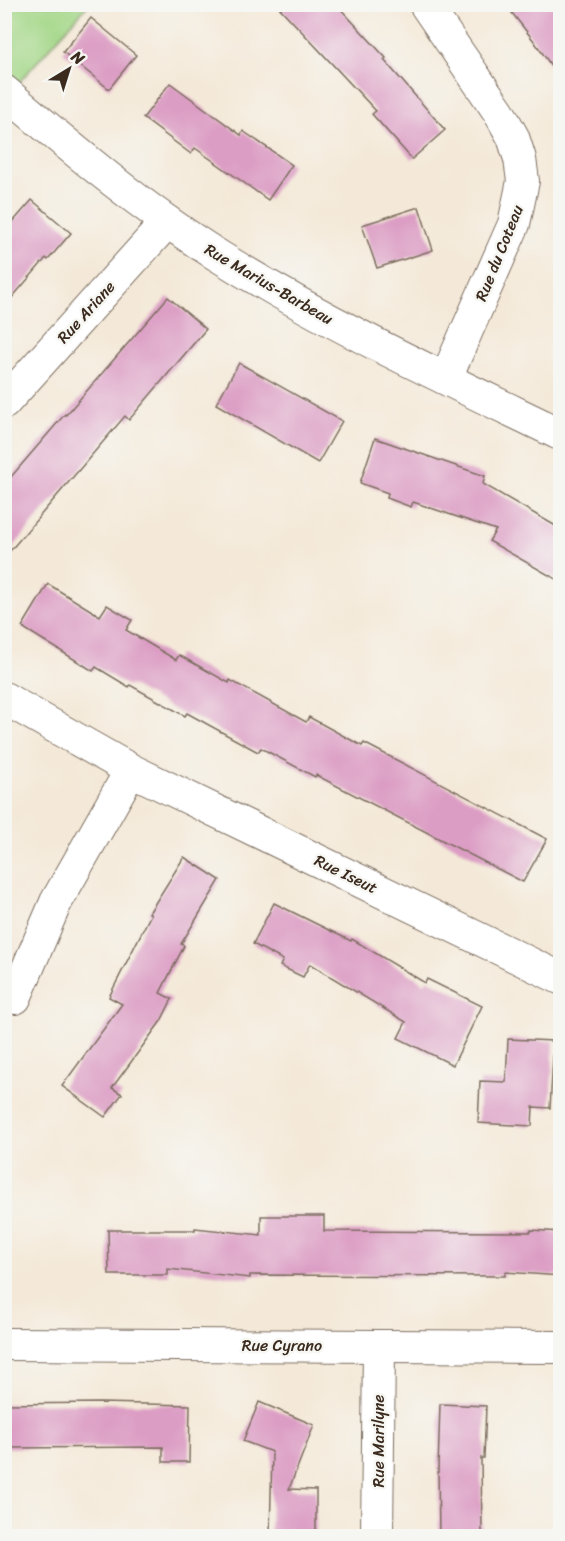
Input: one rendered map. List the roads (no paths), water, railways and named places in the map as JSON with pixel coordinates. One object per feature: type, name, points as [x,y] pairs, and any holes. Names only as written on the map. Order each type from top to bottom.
[{"type":"street","name":"Rue du Coteau","points":[[426,4],[499,112],[513,137],[524,181],[514,224],[446,378]]},
{"type":"street","name":"Rue Marius-Barbeau","points":[[4,91],[63,142],[167,222],[277,291],[333,322],[561,434]]},
{"type":"street","name":"Rue Ariane","points":[[4,403],[167,222]]},
{"type":"street","name":"Rue Iseut","points":[[4,698],[131,770],[561,978]]},
{"type":"street","points":[[15,998],[57,902],[131,770]]},
{"type":"street","name":"Rue Cyrano","points":[[4,1344],[561,1347]]},
{"type":"street","name":"Rue Marilyne","points":[[377,1536],[379,1346]]}]
